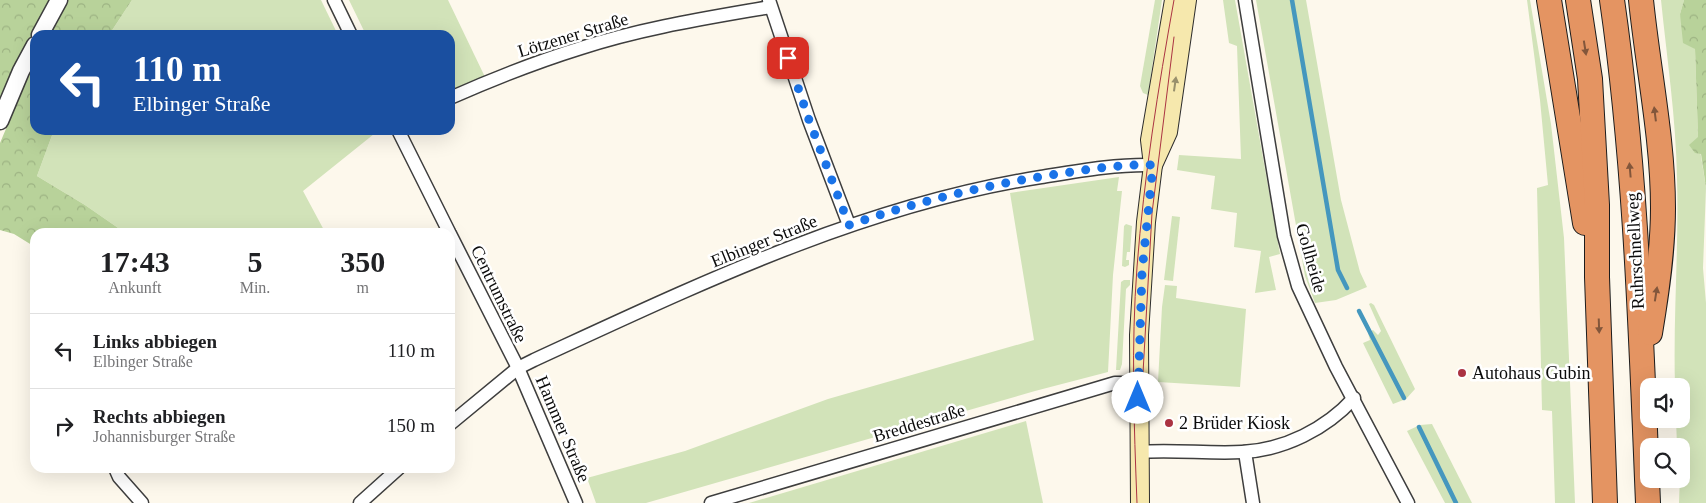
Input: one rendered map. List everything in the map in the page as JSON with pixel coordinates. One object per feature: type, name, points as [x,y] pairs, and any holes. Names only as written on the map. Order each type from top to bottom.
[{"type":"highway","points":[[1549,0],[1587,233],[1597,277]]},
{"type":"highway","name":"Ruhrschnellweg","points":[[1578,0],[1590,78],[1597,205],[1597,277],[1605,503]]},
{"type":"highway","name":"Ruhrschnellweg","points":[[1612,0],[1620,55],[1632,190],[1648,503]]},
{"type":"highway","points":[[1641,0],[1657,129],[1663,207],[1660,272],[1643,376]]},
{"type":"main road","points":[[1140,503],[1138,383],[1142,272],[1153,165],[1150,140],[1174,0]]},
{"type":"main road","points":[[1153,165],[1168,132],[1187,0]]},
{"type":"street","points":[[43,30],[59,0]]},
{"type":"street","points":[[334,0],[349,30]]},
{"type":"street","name":"Gollheide","points":[[1245,0],[1287,245],[1298,286],[1310,314],[1408,503]]},
{"type":"street","points":[[769,3],[809,120],[849,225]]},
{"type":"street","name":"Lötzener Straße","points":[[455,96],[538,62],[583,47],[769,3]]},
{"type":"street","points":[[0,121],[30,54]]},
{"type":"street","name":"Centrumstraße","points":[[401,135],[447,228]]},
{"type":"street","name":"Elbinger Straße","points":[[455,420],[518,368],[596,331],[747,265],[849,225],[898,208],[1002,183],[1109,167],[1153,165]]},
{"type":"street","name":"Centrumstraße","points":[[455,243],[518,368]]},
{"type":"street","name":"Hammer Straße","points":[[518,368],[576,503]]},
{"type":"street","name":"Breddestraße","points":[[711,503],[1115,383],[1138,383]]},
{"type":"street","points":[[1138,452],[1244,452],[1285,442],[1317,429],[1340,414],[1354,398]]},
{"type":"street","points":[[1244,452],[1253,503]]},
{"type":"street","points":[[117,473],[142,503]]},
{"type":"street","points":[[360,503],[393,473]]},
{"type":"green space","points":[[0,0],[51,0],[36,30],[30,30],[30,42],[0,102]]},
{"type":"green space","points":[[67,0],[132,0],[112,30],[50,30]]},
{"type":"green space","points":[[132,0],[321,0],[336,30],[112,30]]},
{"type":"green space","points":[[349,0],[448,0],[485,77],[455,89],[455,30],[364,30]]},
{"type":"green space","points":[[1155,0],[1162,0],[1148,95],[1143,93],[1140,86]]},
{"type":"green space","points":[[1223,0],[1235,0],[1280,254],[1269,257],[1276,290],[1255,293],[1261,251],[1234,247],[1237,213],[1211,209],[1215,176],[1177,170],[1179,155],[1241,159],[1237,46],[1229,43]]},
{"type":"green space","points":[[1256,0],[1306,0],[1341,200],[1360,272],[1367,287],[1336,300],[1315,303],[1305,276]]},
{"type":"green space","points":[[1527,0],[1530,0],[1551,124],[1564,238],[1575,503],[1555,503],[1552,411],[1542,410],[1537,188],[1548,185],[1540,100]]},
{"type":"green space","points":[[1661,0],[1684,0],[1680,14],[1695,49],[1698,137],[1706,188],[1703,268],[1706,303],[1706,503],[1679,503],[1680,488],[1690,488],[1690,438],[1677,438],[1676,428],[1690,428],[1690,378],[1675,378],[1677,204],[1673,111]]},
{"type":"green space","points":[[1684,0],[1706,0],[1706,188],[1701,154],[1695,153],[1689,145],[1698,137],[1695,49],[1683,43],[1680,14]]},
{"type":"green space","points":[[30,72],[30,135],[52,135],[37,176],[118,228],[30,228],[30,244],[14,234],[0,230],[0,143]]},
{"type":"green space","points":[[52,135],[373,135],[303,191],[323,228],[118,228],[37,176]]},
{"type":"green space","points":[[1119,177],[1117,191],[1122,191],[1113,275],[1108,372],[1035,391],[646,503],[596,503],[587,478],[685,451],[828,399],[1034,340],[1010,193]]},
{"type":"green space","points":[[1172,216],[1180,217],[1173,281],[1164,280]]},
{"type":"green space","points":[[1126,224],[1132,226],[1130,252],[1127,252],[1126,260],[1129,260],[1129,265],[1125,267],[1122,266],[1124,226]]},
{"type":"green space","points":[[1130,280],[1130,285],[1126,289],[1122,364],[1120,370],[1116,370],[1121,282]]},
{"type":"green space","points":[[1165,285],[1177,286],[1176,298],[1246,309],[1240,387],[1158,382]]},
{"type":"green space","points":[[1369,304],[1374,305],[1415,389],[1406,399],[1393,404],[1363,343],[1370,340],[1368,333],[1373,330],[1378,335],[1381,331]]},
{"type":"green space","points":[[1026,421],[1043,503],[749,503]]},
{"type":"green space","points":[[1432,424],[1472,503],[1445,503],[1407,431],[1420,425]]},
{"type":"waterway","points":[[1292,0],[1338,270],[1347,288]]},
{"type":"waterway","points":[[1359,311],[1404,398]]},
{"type":"waterway","points":[[1419,427],[1456,503]]},
{"type":"tram line","points":[[1137,503],[1134,415],[1137,267],[1152,133],[1174,0]]},
{"type":"tram line","points":[[1142,391],[1152,213],[1174,37]]},
{"type":"place","name":"Autohaus Gubin","points":[[1462,373]]},
{"type":"place","name":"2 Brüder Kiosk","points":[[1169,423]]},
{"type":"route","points":[[788,58],[822,156],[849,225],[898,208],[976,188],[1109,167],[1153,165],[1142,272],[1138,398]]}]
